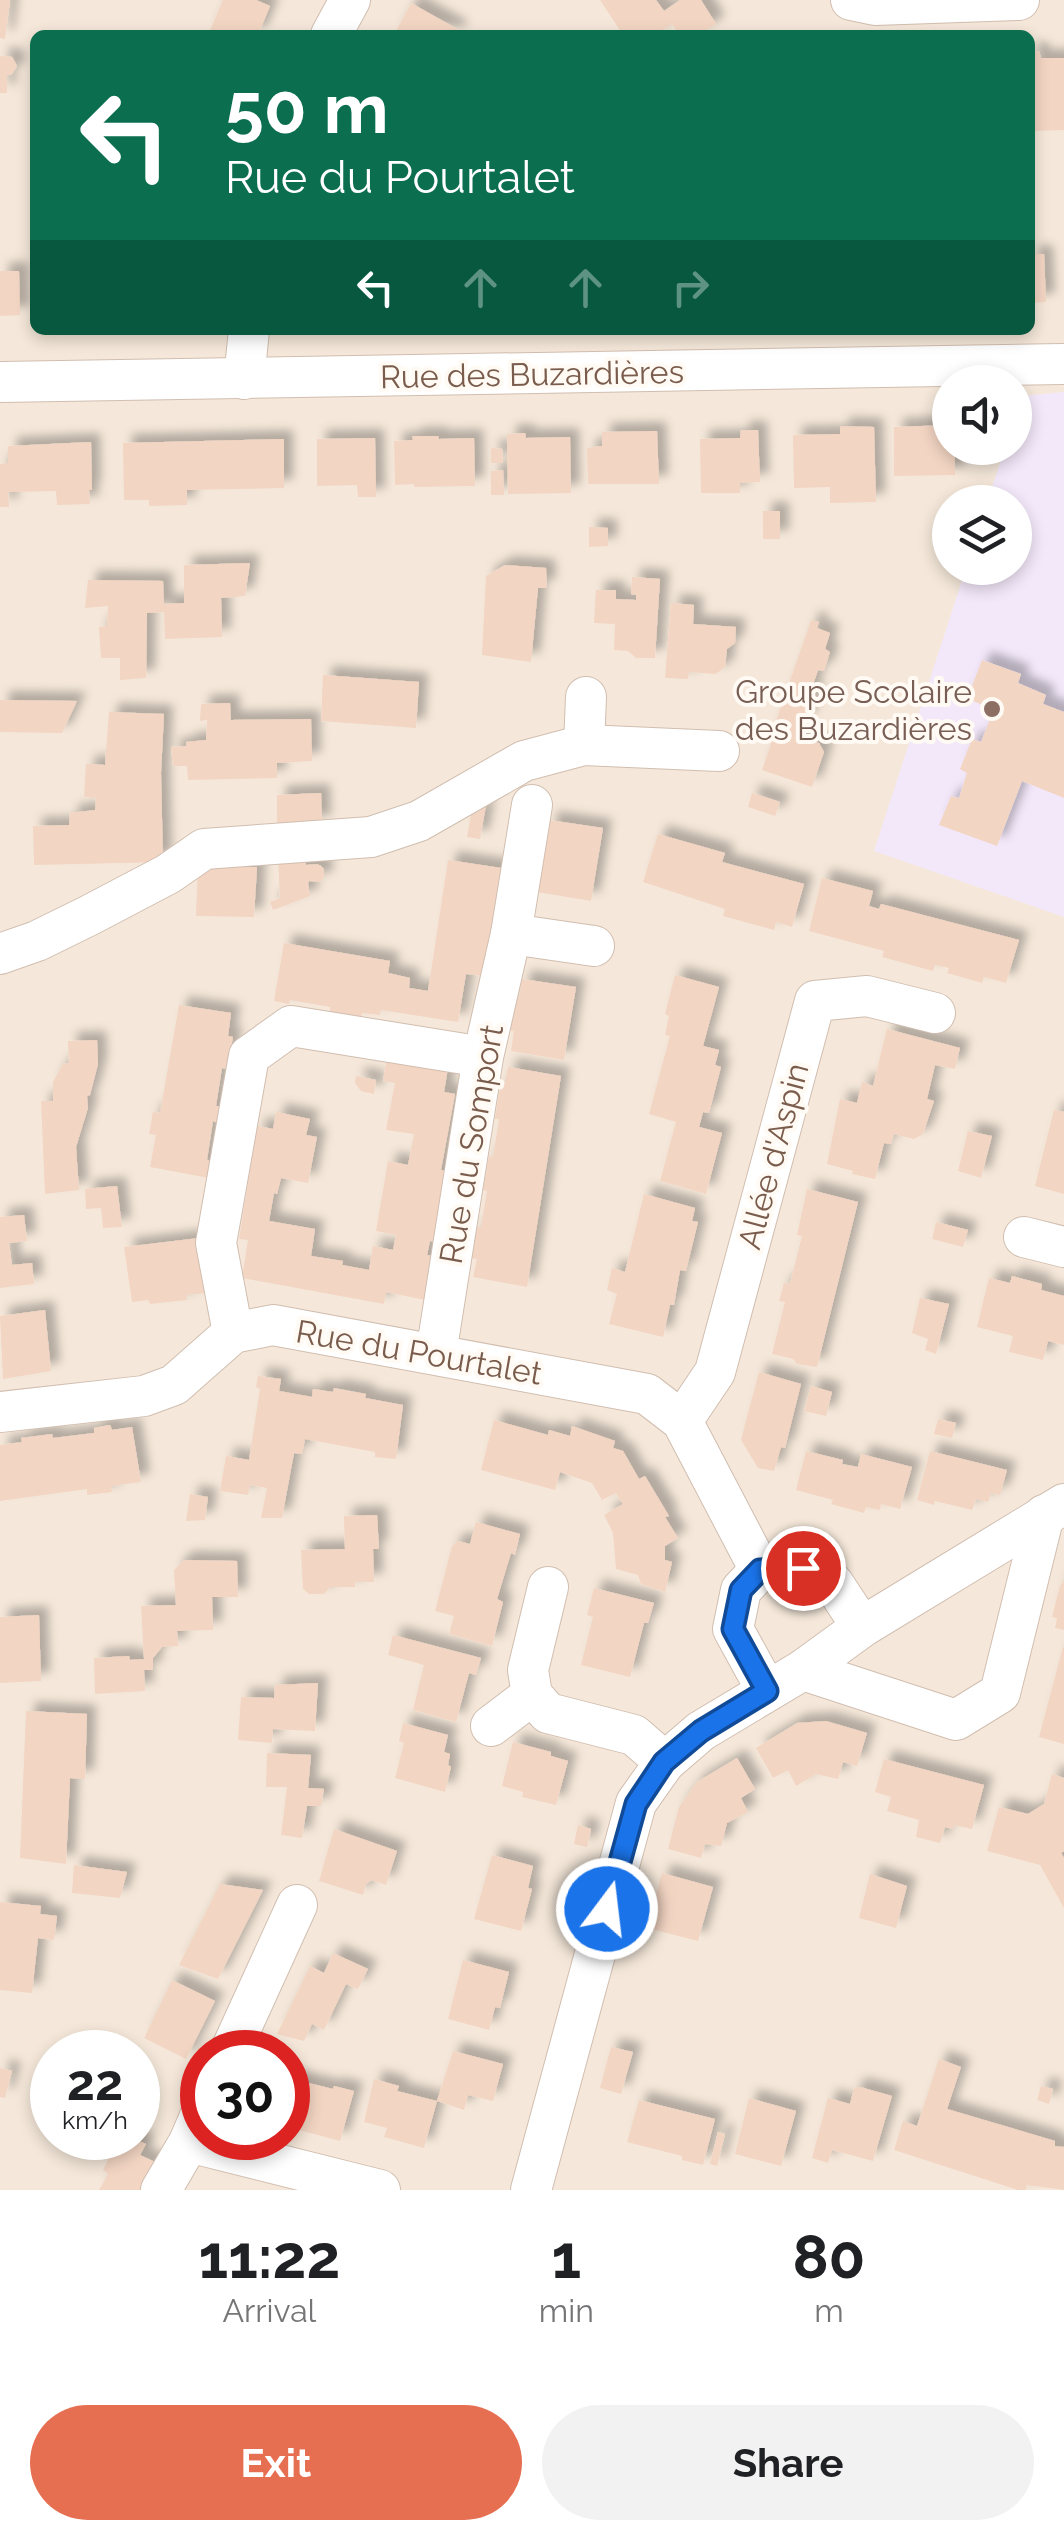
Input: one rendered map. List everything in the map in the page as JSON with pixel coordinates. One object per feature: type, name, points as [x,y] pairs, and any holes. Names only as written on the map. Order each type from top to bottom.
[{"type":"street","points":[[334,30],[350,0]]},
{"type":"street","points":[[851,0],[875,5],[1019,0]]},
{"type":"street","points":[[244,379],[248,335]]},
{"type":"street","name":"Rue des Buzardières","points":[[0,382],[1064,364]]},
{"type":"street","points":[[584,745],[586,696]]},
{"type":"street","points":[[0,954],[88,916],[168,874],[204,848],[371,837],[419,821],[524,761],[584,745],[718,751]]},
{"type":"street","name":"Rue du Somport","points":[[436,1354],[483,1057],[511,934],[532,804]]},
{"type":"street","points":[[511,934],[594,946]]},
{"type":"street","name":"Allée d'Aspin","points":[[682,1421],[714,1372],[814,1001],[867,996],[935,1013]]},
{"type":"street","points":[[0,1412],[144,1396],[174,1385],[233,1333],[216,1242],[249,1056],[291,1026],[483,1057]]},
{"type":"street","points":[[1024,1237],[1064,1248]]},
{"type":"street","name":"Rue du Pourtalet","points":[[233,1333],[272,1325],[647,1394],[682,1421],[760,1570]]},
{"type":"street","points":[[531,2190],[636,1804],[664,1762],[701,1731],[804,1670],[862,1627],[1054,1509]]},
{"type":"street","points":[[804,1670],[956,1720],[1000,1693],[1054,1509]]},
{"type":"street","points":[[767,1691],[733,1629],[741,1590],[760,1570],[803,1568],[833,1583],[862,1627]]},
{"type":"street","points":[[548,1587],[528,1670],[532,1694],[548,1713],[634,1735],[664,1762]]},
{"type":"street","points":[[490,1726],[532,1694]]},
{"type":"street","points":[[240,2030],[297,1905]]},
{"type":"street","points":[[161,2190],[180,2156]]},
{"type":"street","points":[[292,2160],[380,2190]]},
{"type":"shaded area","points":[[0,0],[1064,0],[1064,2190],[0,2190]]},
{"type":"shaded area","name":"Groupe Scolaire des Buzardières","points":[[1064,392],[1064,917],[874,851],[960,585],[1032,585],[1032,485],[993,485],[999,465],[1032,465],[1032,395]]},
{"type":"building","points":[[0,0],[10,0],[5,39],[0,38]]},
{"type":"building","points":[[223,0],[256,0],[270,6],[260,30],[210,30]]},
{"type":"building","points":[[600,0],[656,0],[664,11],[680,0],[701,0],[716,24],[707,30],[676,30],[672,24],[663,30],[620,30]]},
{"type":"building","points":[[411,3],[459,30],[397,30]]},
{"type":"building","points":[[1035,51],[1039,51],[1041,58],[1064,58],[1064,130],[1035,131]]},
{"type":"building","points":[[0,56],[12,57],[17,66],[7,75],[7,93],[0,93]]},
{"type":"building","points":[[1035,254],[1044,254],[1046,302],[1035,303]]},
{"type":"building","points":[[0,271],[19,271],[20,315],[0,316]]},
{"type":"building","points":[[840,426],[874,427],[876,502],[830,503],[830,487],[794,488],[793,435],[840,434]]},
{"type":"building","points":[[932,426],[932,465],[955,465],[955,475],[894,476],[894,427]]},
{"type":"building","points":[[741,430],[758,430],[760,482],[740,483],[740,493],[701,493],[700,439],[740,438]]},
{"type":"building","points":[[657,431],[659,484],[588,484],[587,448],[602,446],[602,432]]},
{"type":"building","points":[[525,433],[526,438],[570,437],[571,493],[508,494],[507,434]]},
{"type":"building","points":[[412,436],[474,438],[475,486],[395,485],[394,441],[413,440]]},
{"type":"building","points":[[375,438],[376,497],[358,497],[357,485],[317,486],[317,439]]},
{"type":"building","points":[[284,439],[284,488],[187,490],[187,505],[149,506],[149,500],[124,500],[123,443]]},
{"type":"building","points":[[91,442],[90,504],[57,505],[56,491],[8,492],[9,507],[0,507],[0,464],[8,463],[8,446]]},
{"type":"building","points":[[491,448],[502,449],[503,463],[491,463]]},
{"type":"building","points":[[503,470],[504,495],[491,495],[491,471]]},
{"type":"building","points":[[763,511],[780,511],[780,539],[763,539]]},
{"type":"building","points":[[589,527],[608,528],[608,546],[589,547]]},
{"type":"building","points":[[250,563],[245,596],[221,598],[222,637],[165,639],[164,612],[147,613],[146,678],[120,680],[120,658],[101,658],[99,627],[107,626],[108,606],[85,608],[88,580],[163,581],[164,604],[184,603],[184,565]]},
{"type":"building","points":[[505,565],[546,568],[547,588],[538,588],[531,662],[482,655],[486,576]]},
{"type":"building","points":[[632,577],[660,579],[655,658],[636,658],[628,651],[614,650],[615,624],[594,623],[596,590],[616,590],[616,599],[636,600],[636,595],[631,594]]},
{"type":"building","points":[[671,603],[694,605],[693,624],[736,627],[735,643],[727,649],[725,667],[716,674],[689,672],[688,679],[665,678]]},
{"type":"building","points":[[811,620],[819,622],[817,628],[830,633],[824,671],[818,670],[811,691],[815,694],[796,738],[819,743],[824,752],[812,787],[762,770]]},
{"type":"building","points":[[982,660],[1021,674],[1018,683],[1046,695],[1043,704],[1064,712],[1064,798],[1022,781],[997,846],[939,825],[951,796],[959,798],[967,773],[960,769],[972,739],[981,742],[994,709],[967,699]]},
{"type":"building","points":[[323,675],[419,682],[416,728],[321,721]]},
{"type":"building","points":[[0,700],[77,701],[62,733],[0,732]]},
{"type":"building","points":[[230,703],[231,720],[311,719],[312,761],[277,763],[277,778],[188,780],[187,766],[173,766],[171,747],[206,740],[207,720],[200,721],[201,704]]},
{"type":"building","points":[[109,712],[164,714],[163,862],[34,865],[33,826],[69,825],[70,813],[95,810],[96,798],[84,797],[86,764],[105,765]]},
{"type":"building","points":[[321,793],[322,824],[277,825],[277,795]]},
{"type":"building","points":[[752,793],[780,802],[775,816],[748,807]]},
{"type":"building","points":[[486,805],[480,839],[467,837],[471,815]]},
{"type":"building","points":[[549,820],[603,828],[591,901],[537,892]]},
{"type":"building","points":[[658,834],[725,853],[722,862],[804,884],[792,927],[776,922],[774,930],[723,916],[725,909],[643,882]]},
{"type":"building","points":[[305,856],[306,865],[317,864],[324,869],[324,877],[320,882],[309,881],[310,896],[273,910],[270,902],[280,898],[278,858]]},
{"type":"building","points":[[448,860],[508,869],[483,976],[466,974],[458,1022],[381,1010],[380,1015],[362,1013],[361,1017],[330,1012],[330,1007],[274,1001],[284,943],[390,961],[388,973],[410,978],[409,988],[428,991]]},
{"type":"building","points":[[198,867],[257,867],[254,917],[196,916]]},
{"type":"building","points":[[822,878],[873,891],[869,906],[879,909],[881,904],[1019,940],[1006,983],[984,977],[982,983],[947,973],[949,968],[935,965],[933,971],[882,957],[884,951],[809,931]]},
{"type":"building","points":[[675,975],[719,987],[703,1046],[719,1050],[715,1065],[721,1067],[709,1113],[703,1112],[699,1127],[722,1133],[706,1194],[660,1181],[676,1122],[649,1114],[670,1036],[665,1035],[669,1016],[665,1014]]},
{"type":"building","points":[[522,979],[576,987],[564,1060],[511,1051],[514,1031],[509,1030]]},
{"type":"building","points":[[179,1005],[231,1013],[228,1036],[233,1037],[227,1069],[222,1068],[216,1106],[221,1106],[218,1123],[213,1121],[207,1160],[211,1161],[209,1178],[150,1167],[156,1135],[149,1134],[153,1112],[160,1113]]},
{"type":"building","points":[[887,1029],[960,1048],[955,1069],[935,1065],[927,1099],[934,1101],[923,1134],[914,1139],[894,1134],[891,1144],[884,1143],[875,1179],[827,1164],[840,1099],[857,1103],[862,1082],[873,1086]]},
{"type":"building","points":[[97,1040],[98,1064],[76,1147],[79,1190],[45,1194],[41,1101],[53,1101],[53,1082],[63,1064],[69,1063],[68,1041]]},
{"type":"building","points":[[387,1058],[448,1068],[444,1092],[455,1094],[441,1170],[449,1171],[435,1242],[430,1241],[427,1255],[433,1256],[425,1300],[386,1292],[384,1304],[242,1278],[248,1240],[239,1239],[257,1126],[273,1129],[276,1112],[310,1119],[306,1135],[317,1137],[308,1183],[281,1178],[269,1221],[315,1229],[311,1256],[343,1261],[342,1265],[369,1270],[373,1246],[393,1250],[396,1235],[376,1231],[388,1161],[408,1165],[414,1134],[386,1130],[395,1083],[383,1081]]},
{"type":"building","points":[[508,1067],[561,1076],[527,1287],[473,1277],[477,1259],[471,1258],[477,1227],[481,1227],[489,1156],[493,1157],[500,1087],[504,1087]]},
{"type":"building","points":[[356,1076],[376,1080],[374,1094],[361,1091],[355,1083]]},
{"type":"building","points":[[1054,1110],[1064,1112],[1064,1194],[1035,1186]]},
{"type":"building","points":[[968,1131],[992,1136],[981,1178],[958,1171]]},
{"type":"building","points":[[117,1186],[122,1227],[103,1228],[101,1208],[86,1209],[85,1189]]},
{"type":"building","points":[[807,1189],[858,1202],[817,1367],[772,1354],[785,1302],[779,1301],[784,1283],[790,1284],[802,1236],[797,1235]]},
{"type":"building","points":[[644,1194],[695,1208],[692,1221],[698,1222],[686,1271],[680,1270],[663,1337],[609,1324],[617,1294],[607,1290],[612,1268],[625,1272]]},
{"type":"building","points":[[24,1215],[27,1241],[9,1243],[12,1265],[32,1263],[34,1284],[0,1288],[0,1217]]},
{"type":"building","points":[[936,1222],[968,1230],[963,1247],[932,1239]]},
{"type":"building","points":[[199,1238],[206,1293],[186,1295],[187,1300],[132,1302],[124,1247]]},
{"type":"building","points":[[1012,1276],[1042,1284],[1041,1290],[1064,1296],[1064,1345],[1048,1341],[1043,1360],[1009,1352],[1013,1336],[977,1327],[989,1278],[1010,1283]]},
{"type":"building","points":[[920,1298],[949,1304],[936,1354],[925,1350],[928,1339],[912,1333]]},
{"type":"building","points":[[45,1310],[51,1371],[3,1379],[0,1316]]},
{"type":"building","points":[[759,1372],[801,1384],[785,1448],[781,1447],[774,1471],[758,1468],[741,1440]]},
{"type":"building","points":[[258,1376],[281,1379],[279,1391],[312,1397],[313,1389],[333,1392],[334,1388],[403,1405],[396,1459],[305,1439],[302,1454],[294,1453],[282,1518],[261,1518],[267,1488],[250,1485],[248,1495],[220,1491],[226,1456],[249,1460],[260,1389],[256,1387]]},
{"type":"building","points":[[811,1386],[832,1392],[826,1416],[804,1411]]},
{"type":"building","points":[[938,1419],[956,1423],[952,1438],[934,1434]]},
{"type":"building","points":[[494,1420],[548,1435],[549,1430],[570,1436],[572,1426],[615,1441],[613,1448],[623,1451],[639,1479],[645,1476],[678,1538],[665,1546],[665,1560],[672,1562],[665,1592],[641,1584],[638,1575],[616,1569],[613,1533],[604,1515],[623,1504],[616,1493],[602,1500],[592,1483],[560,1472],[555,1490],[481,1470]]},
{"type":"building","points":[[110,1425],[112,1430],[132,1427],[141,1482],[111,1486],[112,1492],[87,1495],[87,1489],[0,1501],[0,1445],[52,1434],[53,1438],[94,1433],[94,1428]]},
{"type":"building","points":[[806,1451],[858,1467],[861,1454],[912,1467],[900,1509],[881,1504],[880,1510],[866,1507],[864,1513],[796,1490]]},
{"type":"building","points":[[930,1451],[1007,1470],[1000,1495],[991,1493],[988,1502],[976,1499],[972,1510],[917,1500]]},
{"type":"building","points":[[190,1494],[208,1497],[205,1520],[186,1521]]},
{"type":"building","points":[[377,1515],[379,1549],[373,1549],[374,1582],[330,1587],[324,1594],[309,1594],[303,1589],[301,1550],[345,1549],[344,1516]]},
{"type":"building","points":[[476,1522],[520,1534],[497,1599],[503,1602],[492,1646],[449,1634],[454,1616],[435,1611],[452,1546],[458,1541],[470,1544]]},
{"type":"building","points":[[184,1560],[237,1561],[238,1597],[212,1597],[213,1630],[177,1631],[178,1646],[162,1647],[153,1658],[153,1670],[144,1670],[145,1691],[95,1694],[94,1658],[144,1659],[141,1606],[176,1605],[174,1570]]},
{"type":"building","points":[[1064,1581],[1064,1630],[1055,1628],[1057,1618],[1052,1617]]},
{"type":"building","points":[[594,1588],[654,1603],[648,1623],[644,1623],[630,1677],[581,1665],[593,1617],[587,1615]]},
{"type":"building","points":[[39,1615],[41,1681],[0,1683],[0,1617]]},
{"type":"building","points":[[393,1635],[481,1658],[476,1675],[469,1673],[456,1722],[413,1710],[424,1665],[388,1655]]},
{"type":"building","points":[[1064,1647],[1064,1744],[1039,1737]]},
{"type":"building","points":[[318,1683],[315,1731],[273,1729],[272,1743],[238,1740],[241,1697],[274,1698],[275,1685]]},
{"type":"building","points":[[26,1711],[87,1714],[85,1779],[70,1778],[66,1864],[20,1858]]},
{"type":"building","points":[[826,1721],[867,1733],[857,1766],[843,1762],[838,1779],[816,1774],[796,1786],[788,1770],[773,1778],[756,1748],[797,1723]]},
{"type":"building","points":[[403,1723],[448,1735],[444,1752],[450,1754],[451,1767],[445,1792],[395,1778],[404,1743],[399,1741]]},
{"type":"building","points":[[513,1742],[568,1761],[556,1805],[522,1797],[523,1792],[502,1786]]},
{"type":"building","points":[[267,1753],[311,1755],[308,1788],[324,1789],[321,1806],[307,1806],[302,1838],[281,1835],[287,1787],[266,1787]]},
{"type":"building","points":[[737,1758],[755,1789],[741,1798],[748,1812],[727,1823],[721,1846],[705,1844],[701,1858],[668,1849],[679,1807],[697,1782]]},
{"type":"building","points":[[884,1759],[984,1785],[972,1829],[945,1827],[940,1843],[916,1837],[919,1820],[887,1811],[891,1797],[875,1792]]},
{"type":"building","points":[[1052,1774],[1064,1778],[1064,1908],[1040,1865],[987,1851],[999,1807],[1028,1814],[1044,1804]]},
{"type":"building","points":[[578,1825],[591,1829],[587,1847],[574,1844]]},
{"type":"building","points":[[334,1829],[397,1851],[386,1885],[372,1880],[366,1884],[363,1895],[319,1881]]},
{"type":"building","points":[[492,1855],[533,1866],[528,1888],[532,1889],[521,1931],[474,1919]]},
{"type":"building","points":[[74,1865],[127,1872],[120,1898],[72,1893]]},
{"type":"building","points":[[662,1873],[713,1887],[698,1941],[647,1928]]},
{"type":"building","points":[[870,1874],[907,1886],[896,1928],[859,1918]]},
{"type":"building","points":[[220,1884],[263,1890],[218,1979],[179,1965]]},
{"type":"building","points":[[0,1902],[41,1906],[40,1914],[57,1916],[54,1940],[38,1938],[32,1993],[0,1990]]},
{"type":"building","points":[[333,1953],[368,1969],[358,1989],[346,1984],[324,2030],[312,2024],[309,2030],[279,2030],[310,1966],[324,1973]]},
{"type":"building","points":[[463,1960],[509,1972],[500,2008],[495,2007],[489,2030],[448,2019]]},
{"type":"building","points":[[172,1980],[215,2001],[200,2030],[180,2030],[180,2056],[160,2046],[160,2030],[148,2030]]},
{"type":"building","points":[[611,2047],[633,2052],[621,2094],[600,2088]]},
{"type":"building","points":[[453,2051],[503,2064],[493,2101],[468,2095],[464,2110],[437,2101]]},
{"type":"building","points":[[939,2059],[961,2067],[947,2109],[1064,2147],[1064,2190],[1027,2185],[1026,2190],[1018,2190],[894,2150],[903,2121],[917,2126]]},
{"type":"building","points":[[0,2068],[12,2071],[5,2098],[0,2097]]},
{"type":"building","points":[[374,2079],[399,2086],[397,2091],[437,2101],[424,2148],[384,2137],[387,2128],[364,2122]]},
{"type":"building","points":[[310,2083],[354,2091],[340,2141],[310,2133]]},
{"type":"building","points":[[1041,2086],[1053,2089],[1049,2104],[1037,2100]]},
{"type":"building","points":[[854,2088],[892,2096],[873,2161],[832,2150],[828,2163],[812,2158],[828,2098],[850,2104]]},
{"type":"building","points":[[749,2098],[796,2111],[781,2166],[735,2154]]},
{"type":"building","points":[[639,2100],[715,2119],[703,2165],[627,2142]]},
{"type":"building","points":[[718,2132],[725,2134],[717,2166],[710,2164]]},
{"type":"building","points":[[108,2160],[157,2163],[145,2190],[99,2190],[108,2174],[103,2170]]},
{"type":"place","name":"Groupe Scolaire des Buzardières","points":[[992,709]]},
{"type":"route","points":[[607,1909],[636,1804],[664,1762],[701,1731],[767,1691],[733,1629],[741,1590],[760,1570],[803,1568]]}]
